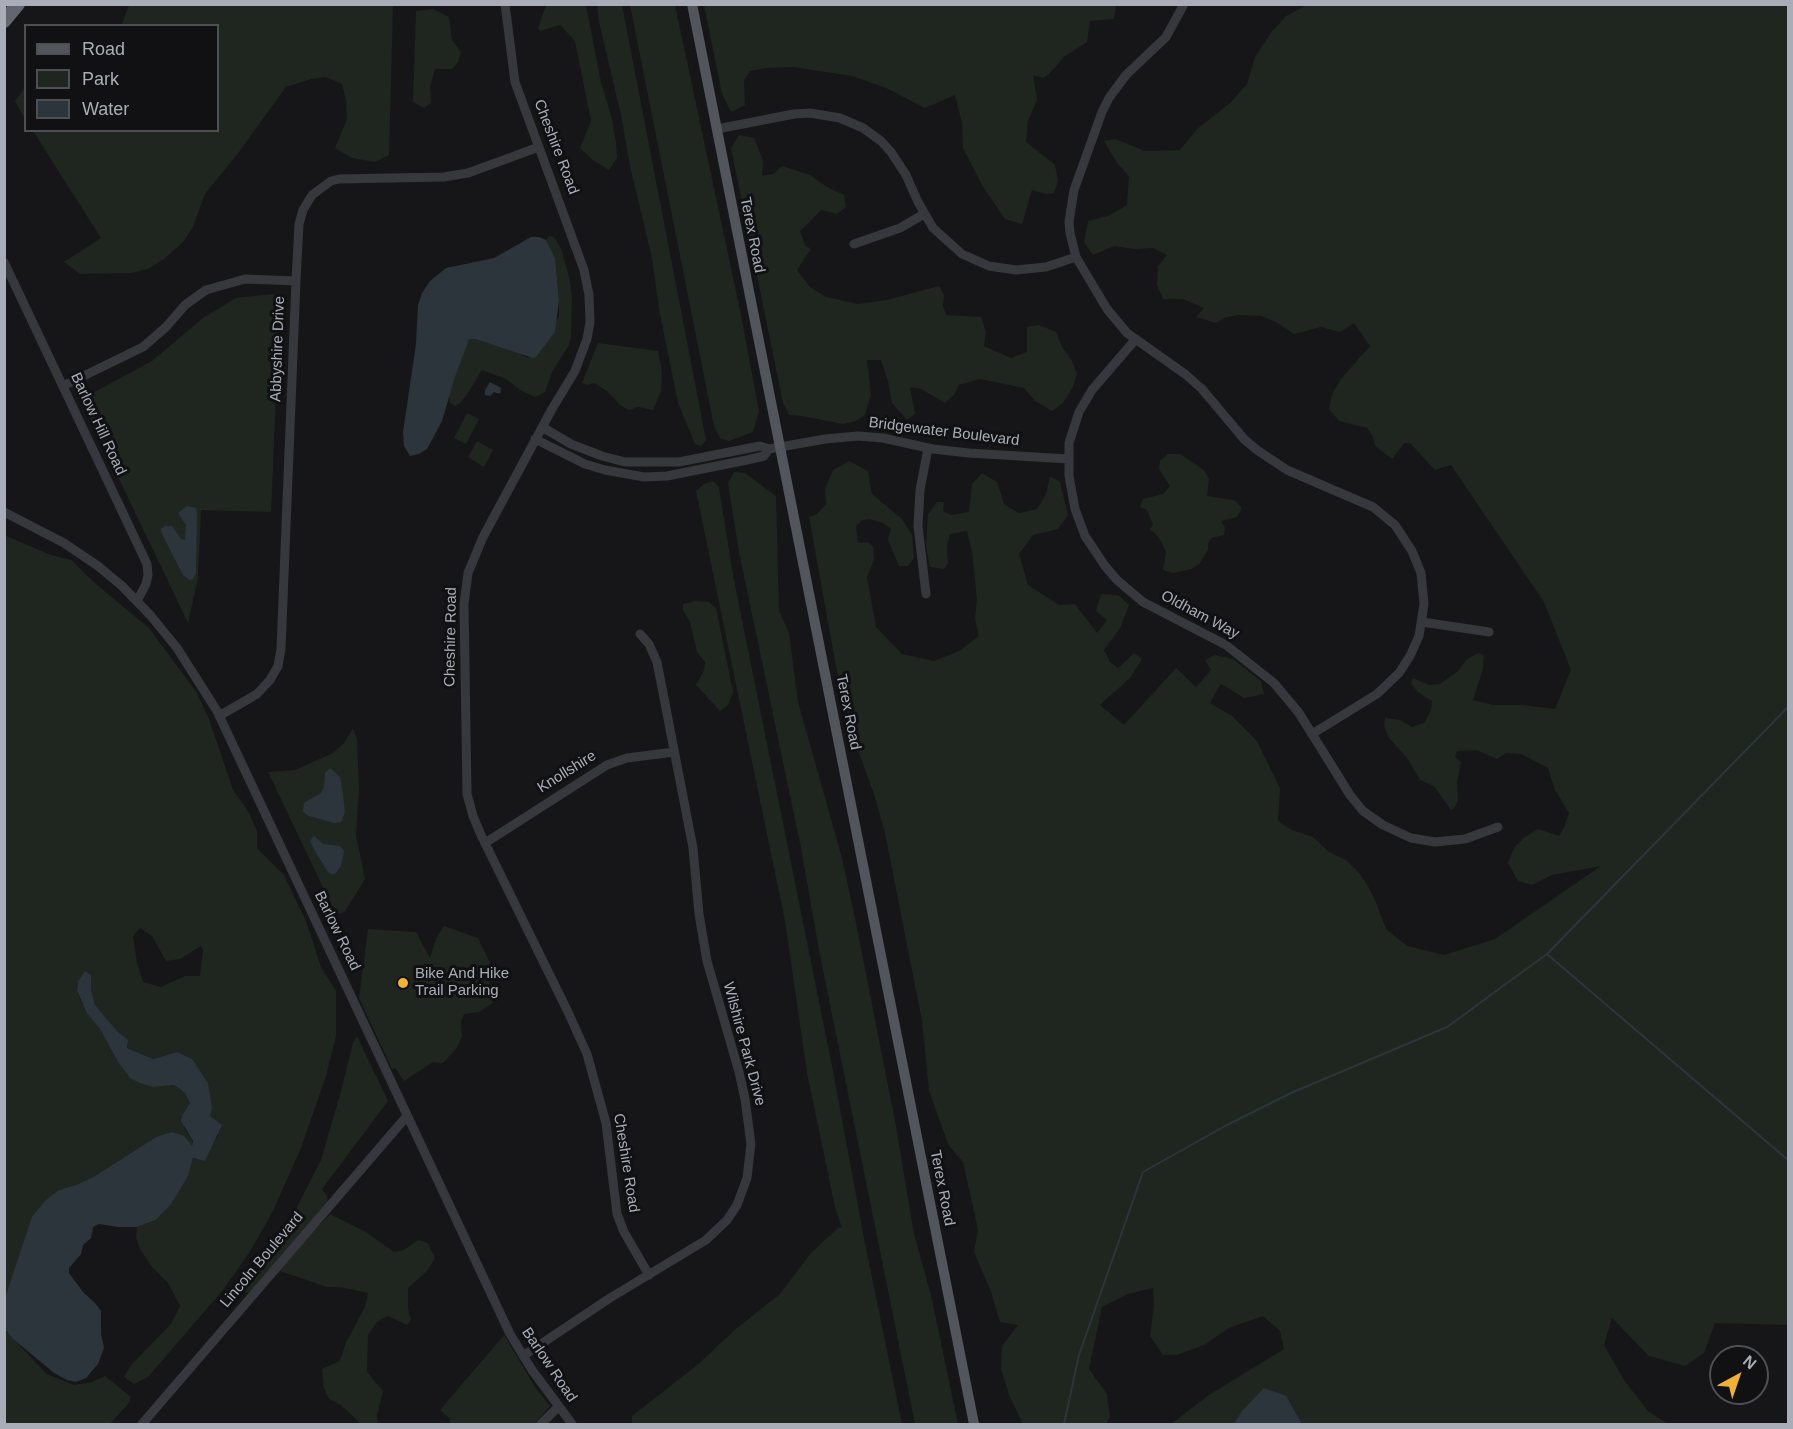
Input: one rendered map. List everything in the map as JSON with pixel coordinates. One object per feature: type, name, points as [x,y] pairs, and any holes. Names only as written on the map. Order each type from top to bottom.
[{"type":"highway","points":[[4,21],[18,4]]},
{"type":"main road","name":"Terex Road","points":[[692,4],[974,1425]]},
{"type":"street","name":"Cheshire Road","points":[[505,4],[515,82],[584,270],[590,295],[590,322],[587,339],[574,371],[483,537],[474,555],[466,584],[467,794],[472,816],[584,1047],[606,1123],[617,1214],[624,1232],[649,1275]]},
{"type":"street","points":[[1184,4],[1166,38],[1126,75],[1102,112],[1071,203],[1070,222],[1076,257],[1107,309],[1135,340],[1185,374],[1202,389],[1244,439],[1273,463],[1357,499],[1387,517],[1407,541],[1417,563],[1424,593],[1422,622],[1410,656],[1389,684],[1377,694],[1312,734]]},
{"type":"street","points":[[717,129],[794,114],[827,115],[852,123],[874,136],[891,152],[906,175],[933,228],[950,245],[975,261],[1008,269],[1030,269],[1076,257]]},
{"type":"street","name":"Abbyshire Drive","points":[[219,716],[257,694],[270,680],[278,666],[281,649],[296,281],[299,224],[303,210],[312,195],[331,182],[346,178],[444,177],[468,173],[539,147]]},
{"type":"street","points":[[854,244],[900,228],[924,214]]},
{"type":"street","name":"Barlow Hill Road","points":[[4,262],[147,564],[146,584],[137,601]]},
{"type":"street","points":[[63,386],[143,347],[166,327],[185,305],[206,290],[245,279],[296,281]]},
{"type":"street","name":"Oldham Way","points":[[1135,340],[1092,390],[1073,427],[1068,459],[1071,493],[1079,522],[1094,552],[1117,580],[1143,602],[1215,638],[1241,655],[1281,690],[1299,712],[1350,795],[1363,811],[1390,830],[1411,838],[1435,842],[1466,839],[1498,827]]},
{"type":"street","points":[[536,440],[585,464],[644,477],[681,474],[764,456],[769,449],[760,446],[679,462],[625,462],[572,444],[542,428]]},
{"type":"street","name":"Bridgewater Boulevard","points":[[769,449],[825,439],[858,436],[884,438],[928,448],[1001,456],[1068,459]]},
{"type":"street","points":[[926,594],[918,526],[920,490],[928,448]]},
{"type":"street","points":[[623,474],[625,462]]},
{"type":"street","points":[[679,462],[681,474]]},
{"type":"street","name":"Barlow Road","points":[[4,512],[64,543],[98,566],[137,601],[177,648],[219,716],[489,1290],[523,1356],[572,1425]]},
{"type":"street","points":[[1422,622],[1489,632]]},
{"type":"street","name":"Wilshire Park Drive","points":[[523,1356],[706,1240],[727,1220],[742,1195],[747,1178],[750,1133],[739,1072],[707,961],[699,914],[693,848],[657,662],[649,644],[640,634]]},
{"type":"street","name":"Knollshire","points":[[485,843],[607,765],[627,758],[674,752]]},
{"type":"street","name":"Lincoln Boulevard","points":[[142,1425],[407,1116]]},
{"type":"street","points":[[542,1425],[558,1407]]},
{"type":"green space","points":[[129,5],[393,5],[389,155],[375,162],[352,158],[335,148],[347,119],[342,84],[326,77],[286,87],[205,194],[192,229],[183,242],[164,259],[148,269],[130,273],[80,274],[64,262],[101,238],[34,132],[219,132],[219,24],[122,24]]},
{"type":"green space","points":[[546,5],[586,5],[616,143],[617,158],[609,170],[580,148],[591,121],[575,41],[560,25],[540,31],[538,28]]},
{"type":"green space","points":[[597,5],[622,5],[706,440],[701,446],[695,444],[678,403],[659,309],[652,258],[630,166]]},
{"type":"green space","points":[[630,5],[675,5],[741,315],[759,411],[753,432],[729,441],[720,438],[714,426]]},
{"type":"green space","points":[[704,5],[1116,5],[1114,19],[1090,21],[1087,42],[1065,56],[1043,78],[1033,75],[1037,100],[1028,121],[1026,142],[1055,165],[1058,181],[1054,193],[1046,194],[1032,190],[1022,224],[1005,219],[982,185],[963,148],[962,123],[955,95],[925,108],[886,88],[852,76],[793,67],[766,68],[750,71],[744,80],[745,105],[731,112],[722,94]]},
{"type":"green space","points":[[1307,5],[1788,5],[1788,1325],[1715,1323],[1704,1353],[1685,1366],[1649,1356],[1612,1318],[1604,1345],[1624,1380],[1648,1411],[1668,1424],[1302,1424],[1302,1422],[1171,1424],[1209,1395],[1284,1349],[1280,1331],[1263,1316],[1229,1328],[1204,1345],[1177,1355],[1163,1355],[1150,1336],[1154,1306],[1153,1288],[1128,1294],[1102,1307],[1089,1369],[1107,1394],[1110,1417],[1106,1424],[1023,1424],[1009,1395],[1001,1369],[1002,1346],[1018,1325],[1000,1322],[991,1292],[974,1252],[978,1230],[963,1162],[949,1146],[929,1091],[922,1021],[885,833],[855,742],[839,683],[809,517],[817,514],[826,504],[825,489],[833,470],[849,461],[868,471],[872,494],[902,519],[912,535],[914,558],[908,566],[899,566],[888,540],[891,529],[883,523],[870,519],[862,520],[856,526],[858,543],[867,542],[873,546],[874,560],[867,577],[876,627],[902,654],[934,661],[959,651],[979,636],[975,619],[977,599],[972,552],[967,531],[950,534],[947,546],[948,563],[944,569],[930,567],[926,547],[928,514],[937,502],[944,502],[943,511],[951,515],[969,512],[972,484],[982,473],[997,482],[1004,504],[1019,513],[1037,509],[1046,494],[1050,476],[1060,482],[1068,515],[1058,529],[1033,535],[1019,554],[1028,585],[1059,605],[1075,604],[1097,633],[1107,620],[1096,611],[1101,594],[1118,595],[1129,605],[1120,628],[1104,650],[1110,662],[1118,668],[1134,653],[1142,659],[1131,677],[1100,705],[1124,725],[1176,668],[1196,687],[1211,670],[1205,660],[1215,655],[1233,659],[1261,681],[1264,694],[1244,698],[1221,684],[1210,703],[1232,716],[1257,741],[1280,788],[1278,821],[1292,830],[1313,837],[1329,852],[1346,860],[1360,874],[1369,888],[1386,929],[1407,946],[1444,955],[1495,939],[1601,866],[1552,875],[1532,885],[1518,881],[1508,863],[1514,848],[1525,837],[1538,829],[1559,836],[1564,827],[1569,813],[1555,790],[1548,768],[1521,754],[1506,753],[1497,759],[1477,750],[1457,751],[1455,757],[1461,762],[1457,783],[1458,800],[1451,810],[1434,786],[1420,780],[1407,758],[1389,738],[1384,726],[1385,718],[1400,720],[1412,727],[1424,723],[1431,710],[1432,701],[1418,692],[1411,684],[1413,678],[1429,685],[1440,684],[1458,671],[1467,659],[1478,653],[1484,655],[1483,669],[1473,700],[1493,705],[1522,705],[1555,709],[1571,670],[1544,602],[1451,465],[1435,470],[1410,443],[1404,443],[1392,459],[1375,446],[1373,437],[1367,428],[1339,421],[1329,409],[1332,394],[1340,380],[1370,346],[1354,323],[1340,332],[1321,327],[1294,334],[1276,322],[1261,316],[1226,317],[1216,323],[1196,317],[1204,308],[1183,299],[1163,299],[1157,285],[1158,266],[1167,255],[1153,248],[1134,249],[1114,246],[1093,255],[1084,242],[1088,221],[1108,216],[1127,205],[1129,176],[1117,163],[1104,141],[1115,139],[1145,151],[1180,150],[1197,129],[1230,103],[1247,84],[1255,57],[1270,34],[1286,16]]},
{"type":"green space","points":[[433,9],[449,17],[452,40],[461,52],[458,62],[452,69],[435,69],[430,87],[431,103],[424,108],[413,102],[416,11]]},
{"type":"green space","points":[[24,89],[24,117],[15,101]]},
{"type":"green space","points":[[739,135],[754,138],[763,160],[762,176],[773,174],[782,166],[810,175],[844,195],[846,207],[837,214],[821,210],[800,231],[805,245],[811,249],[797,270],[810,287],[826,297],[858,304],[887,300],[939,286],[944,295],[943,305],[946,315],[981,317],[986,332],[984,346],[1011,358],[1027,352],[1027,327],[1039,325],[1056,332],[1077,374],[1072,389],[1063,403],[1052,411],[1035,401],[1024,388],[980,379],[959,385],[954,395],[945,403],[921,389],[910,387],[915,414],[907,420],[892,403],[881,360],[867,360],[871,395],[865,415],[856,421],[843,424],[789,415],[783,403],[731,148]]},
{"type":"green space","points":[[549,236],[554,237],[561,249],[569,276],[572,296],[571,336],[569,345],[553,370],[545,392],[535,397],[520,390],[506,379],[482,370],[466,396],[455,406],[450,403],[449,395],[469,339],[514,351],[528,358],[559,317],[555,258],[546,240]]},
{"type":"green space","points":[[274,294],[280,305],[271,512],[201,510],[198,578],[188,623],[86,410],[89,395],[152,361],[203,318],[236,298]]},
{"type":"green space","points":[[598,343],[658,351],[662,372],[661,391],[653,410],[638,407],[629,410],[594,383],[587,385],[582,383]]},
{"type":"green space","points":[[467,413],[479,419],[466,444],[454,438]]},
{"type":"green space","points":[[477,441],[493,450],[484,467],[468,457]]},
{"type":"green space","points":[[1168,454],[1180,454],[1204,470],[1209,479],[1207,496],[1234,500],[1242,508],[1237,517],[1221,521],[1225,528],[1224,535],[1212,538],[1200,563],[1192,569],[1173,573],[1163,570],[1166,552],[1161,541],[1150,530],[1153,524],[1147,510],[1140,507],[1143,499],[1163,494],[1170,486],[1159,469],[1160,461]]},
{"type":"green space","points":[[734,472],[745,473],[776,496],[779,611],[789,633],[798,702],[842,858],[896,1126],[914,1234],[931,1295],[958,1424],[915,1424],[819,950],[801,848],[739,552],[728,483]]},
{"type":"green space","points":[[713,481],[719,487],[732,570],[902,1424],[632,1424],[632,1416],[696,1366],[737,1328],[780,1294],[811,1253],[839,1227],[842,1228],[835,1207],[807,1073],[785,921],[696,491],[704,484]]},
{"type":"green space","points":[[4,535],[51,555],[71,560],[149,628],[197,693],[209,719],[233,790],[247,809],[257,831],[257,848],[284,875],[306,921],[321,967],[336,991],[336,1036],[326,1076],[301,1148],[272,1213],[249,1253],[223,1290],[148,1377],[134,1384],[124,1377],[131,1365],[171,1324],[180,1306],[168,1283],[153,1268],[140,1249],[136,1238],[137,1227],[156,1220],[188,1176],[193,1158],[205,1160],[218,1136],[177,1052],[153,1059],[127,1048],[128,1040],[95,1005],[91,989],[91,975],[85,972],[78,981],[77,991],[81,1002],[130,1078],[153,1087],[174,1085],[185,1093],[190,1103],[183,1114],[185,1130],[192,1140],[192,1147],[156,1137],[95,1176],[59,1190],[5,1299]],"holes":[[[140,928],[152,936],[166,961],[180,959],[201,946],[203,950],[200,976],[185,976],[161,987],[143,982],[137,963],[133,936]]]},
{"type":"green space","points":[[696,601],[709,602],[716,608],[733,692],[728,705],[720,711],[696,685],[704,670],[705,662],[697,652],[683,604]]},
{"type":"green space","points":[[353,728],[357,739],[359,790],[356,835],[365,879],[345,911],[339,914],[331,904],[268,772],[295,770],[333,753],[344,743]]},
{"type":"green space","points":[[444,926],[478,938],[490,963],[489,989],[493,1003],[479,1012],[464,1014],[461,1022],[462,1037],[456,1049],[443,1063],[433,1062],[404,1081],[395,1068],[392,1069],[359,998],[368,929],[416,932],[430,958],[436,939]]},
{"type":"green space","points":[[357,1036],[388,1101],[322,1189],[327,1196],[328,1203],[250,1292],[245,1293],[250,1281],[275,1250],[321,1160],[353,1043]]},
{"type":"green space","points":[[330,1214],[366,1232],[394,1252],[404,1250],[418,1240],[428,1243],[435,1258],[427,1271],[408,1288],[408,1308],[411,1320],[407,1325],[388,1316],[377,1322],[368,1335],[367,1372],[383,1391],[377,1415],[378,1424],[361,1424],[341,1405],[329,1399],[324,1388],[322,1369],[340,1361],[346,1342],[365,1307],[368,1293],[341,1287],[327,1287],[277,1270]]},
{"type":"green space","points":[[4,1329],[47,1374],[74,1385],[92,1382],[105,1376],[131,1397],[128,1404],[110,1424],[5,1424]]},
{"type":"green space","points":[[504,1335],[535,1387],[550,1406],[535,1424],[450,1424],[450,1419],[440,1410]]},
{"type":"water","points":[[531,237],[546,240],[555,258],[559,300],[555,332],[533,358],[469,339],[442,421],[427,449],[410,456],[404,446],[403,432],[416,344],[418,305],[422,293],[430,281],[446,268],[494,258]]},
{"type":"water","points":[[490,382],[501,388],[500,394],[494,392],[490,396],[485,395]]},
{"type":"water","points":[[187,506],[196,508],[197,513],[196,573],[190,580],[183,575],[161,529],[165,526],[172,526],[181,539],[185,540],[186,525],[178,513]]},
{"type":"water","points":[[330,768],[340,777],[345,812],[341,822],[334,823],[303,812],[304,803],[321,793],[325,773]]},
{"type":"water","points":[[314,836],[323,844],[340,846],[344,851],[341,866],[335,874],[328,872],[315,851],[310,841]]},
{"type":"water","points":[[85,971],[91,975],[91,989],[95,1005],[128,1040],[127,1048],[153,1059],[177,1052],[192,1059],[208,1083],[212,1108],[210,1116],[222,1125],[205,1161],[193,1158],[188,1176],[171,1204],[156,1220],[137,1227],[99,1224],[93,1227],[91,1238],[83,1245],[81,1254],[69,1268],[69,1273],[83,1292],[101,1311],[101,1334],[104,1348],[98,1364],[86,1378],[76,1382],[54,1373],[12,1338],[5,1329],[6,1295],[32,1217],[45,1201],[59,1190],[95,1176],[156,1137],[172,1132],[184,1136],[192,1146],[193,1141],[181,1121],[190,1103],[185,1093],[174,1085],[153,1087],[140,1083],[130,1078],[118,1062],[100,1029],[87,1013],[77,991],[78,981]]},
{"type":"water","points":[[1264,1388],[1286,1396],[1302,1424],[1234,1424],[1242,1411]]},
{"type":"waterway","points":[[1064,1424],[1079,1355],[1143,1172],[1227,1125],[1291,1093],[1447,1027],[1547,954],[1788,707]]},
{"type":"waterway","points":[[1547,954],[1788,1160]]},
{"type":"place","name":"Bike And Hike Trail Parking","points":[[403,983]]}]
